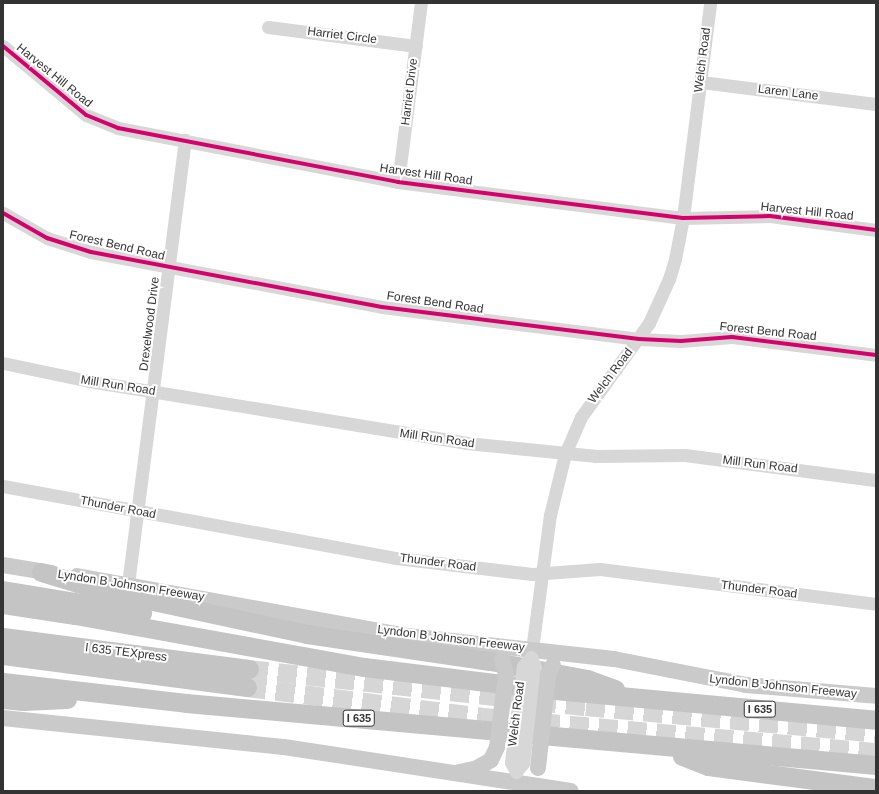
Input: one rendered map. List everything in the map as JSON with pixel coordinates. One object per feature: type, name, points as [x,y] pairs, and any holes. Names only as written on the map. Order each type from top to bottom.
[{"type":"highway","points":[[41,572],[97,590],[307,634],[490,661],[587,679],[644,699]]},
{"type":"highway","points":[[3,590],[127,609],[245,633],[283,654]]},
{"type":"highway","name":"Lyndon B Johnson Freeway","points":[[3,604],[75,614],[283,654],[452,678],[644,699],[876,720]]},
{"type":"highway","name":"I 635 TEXpress","points":[[3,637],[248,678],[3,655]]},
{"type":"highway","name":"I 635","points":[[3,682],[122,697],[532,733],[660,748],[876,765]]},
{"type":"highway","points":[[3,699],[23,701],[122,697]]},
{"type":"highway","points":[[660,748],[708,766],[876,788]]},
{"type":"main road","name":"Lyndon B Johnson Freeway","points":[[3,565],[41,572],[128,584],[408,636],[491,646],[531,653],[589,655],[746,685],[876,696]]},
{"type":"main road","points":[[447,773],[476,769],[491,760],[497,747],[506,675],[502,659],[491,646]]},
{"type":"main road","points":[[568,791],[546,780],[538,768],[548,674],[552,665],[571,656],[589,655]]},
{"type":"main road","points":[[3,718],[284,747],[568,791]]},
{"type":"street","name":"Harriet Drive","points":[[398,182],[421,3]]},
{"type":"street","name":"Welch Road","points":[[515,782],[523,763],[535,667],[531,653],[553,497],[565,454],[581,417],[639,339],[649,323],[669,279],[682,218],[710,3]]},
{"type":"street","name":"Harriet Circle","points":[[268,27],[416,46]]},
{"type":"street","name":"Harvest Hill Road","points":[[3,46],[86,115],[118,128],[398,182],[682,218],[770,216],[876,230]]},
{"type":"street","name":"Laren Lane","points":[[700,82],[876,104]]},
{"type":"street","name":"Drexelwood Drive","points":[[128,584],[185,140]]},
{"type":"street","name":"Forest Bend Road","points":[[3,213],[47,238],[72,247],[168,267],[382,307],[639,339],[680,341],[732,337],[876,355]]},
{"type":"street","name":"Mill Run Road","points":[[3,363],[49,374],[358,427],[565,454],[685,455],[876,480]]},
{"type":"street","name":"Thunder Road","points":[[3,486],[138,512],[396,558],[532,574],[600,569],[876,604]]},
{"type":"tunnel","points":[[249,669],[586,706],[876,733]]},
{"type":"tunnel","points":[[247,687],[483,717],[876,752]]},
{"type":"cycle path","points":[[3,46],[86,115],[118,128],[398,182],[683,218],[770,216],[876,230]]},
{"type":"cycle path","points":[[3,213],[47,238],[91,252],[382,307],[639,339],[681,341],[732,337],[876,355]]}]
